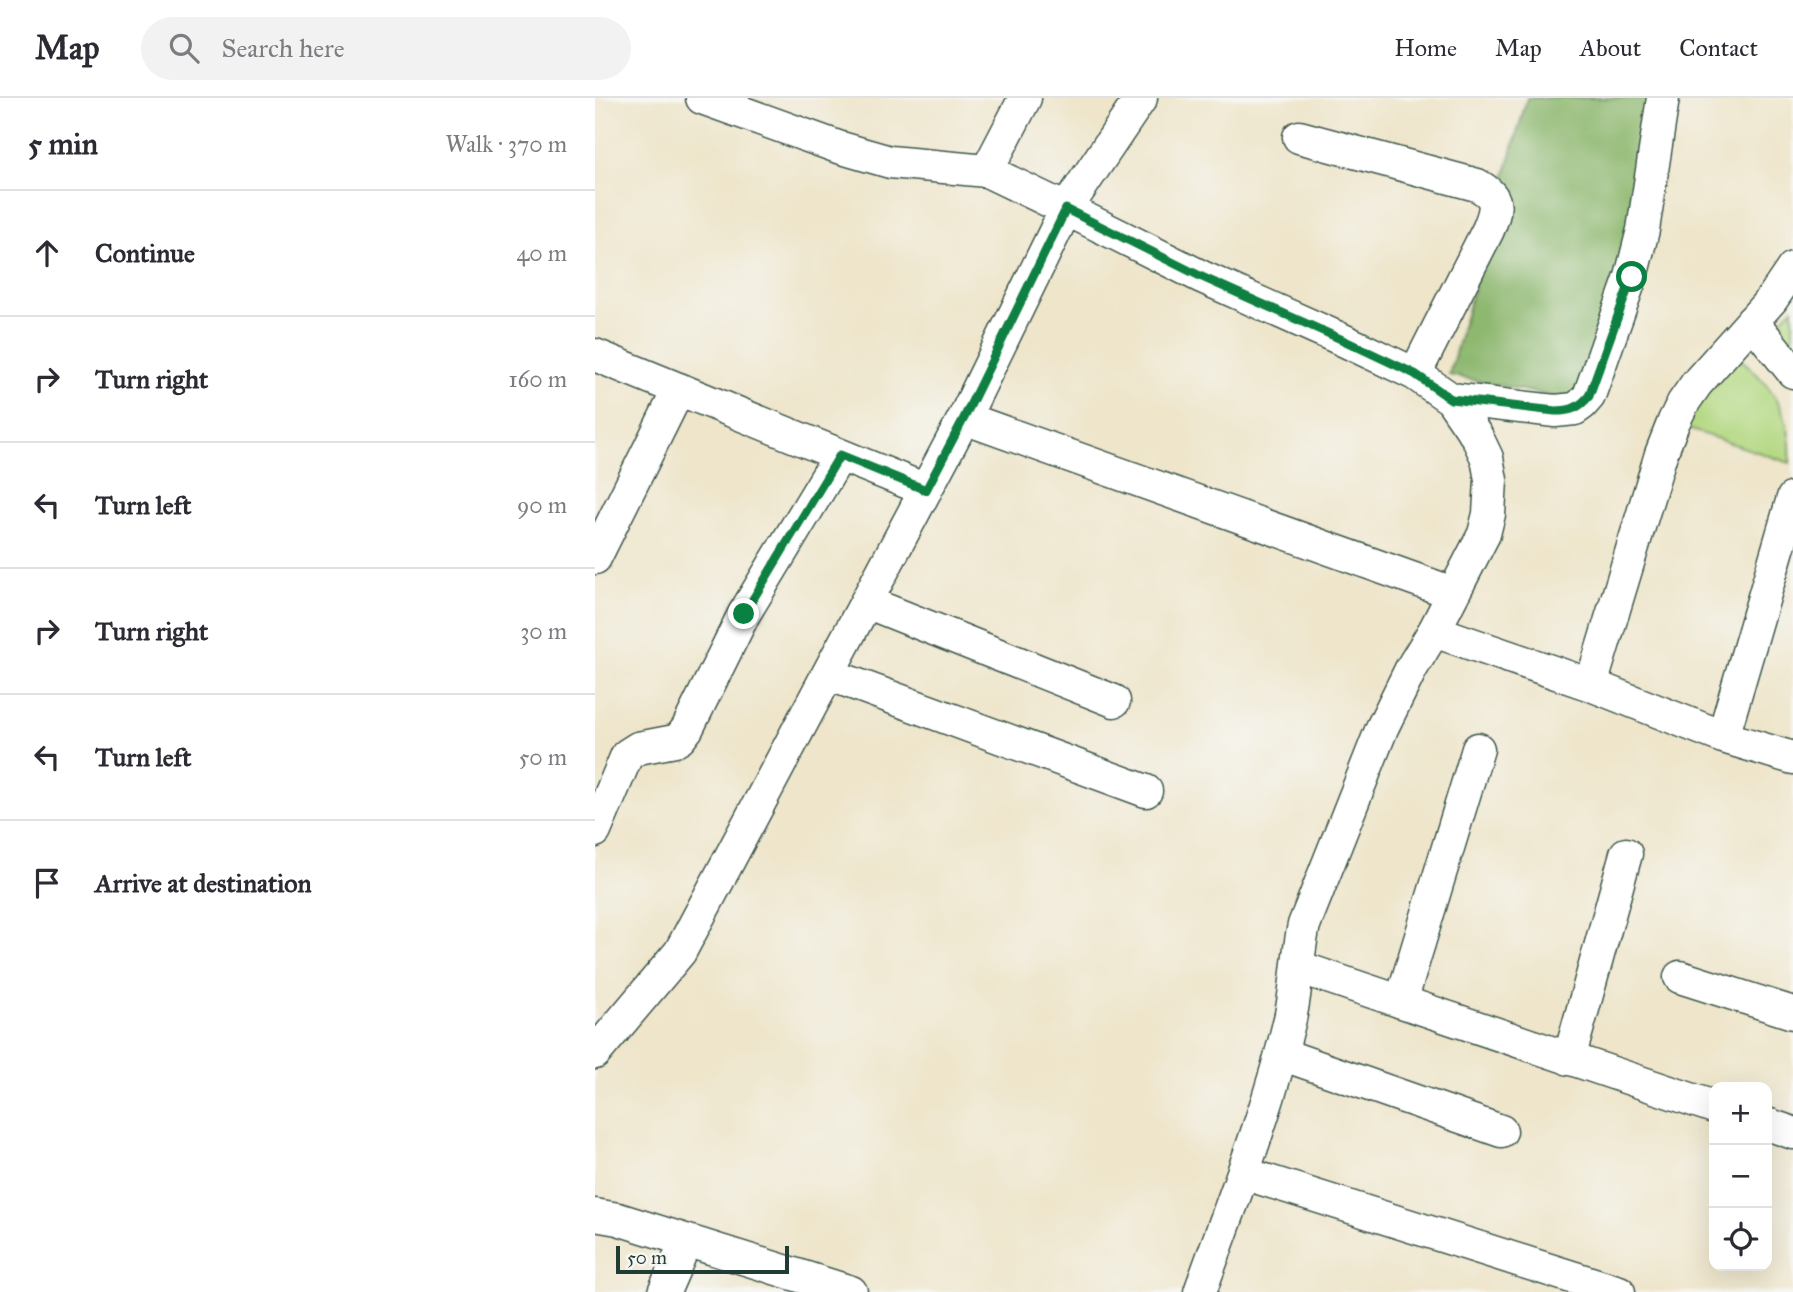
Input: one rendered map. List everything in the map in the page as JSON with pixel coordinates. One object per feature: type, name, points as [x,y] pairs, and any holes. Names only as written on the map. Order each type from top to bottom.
[{"type":"street","points":[[702,98],[838,147],[890,162],[987,172],[1202,277],[1415,374],[1451,399],[1478,437],[1487,458],[1491,480],[1489,514],[1484,534],[1398,695],[1366,765],[1304,925],[1295,996],[1281,1054],[1243,1173],[1200,1292]]},
{"type":"street","points":[[987,172],[1025,98]]},
{"type":"street","points":[[595,1053],[680,952],[964,418],[1066,209],[1141,98]]},
{"type":"street","points":[[1451,399],[1555,411],[1575,409],[1589,396],[1632,277],[1643,230],[1663,98]]},
{"type":"street","points":[[1299,137],[1477,184],[1493,197],[1494,214],[1488,230],[1415,374]]},
{"type":"street","points":[[1591,685],[1661,454],[1674,421],[1697,383],[1772,299],[1793,268]]},
{"type":"street","points":[[1752,321],[1793,372]]},
{"type":"street","points":[[595,355],[926,490]]},
{"type":"street","points":[[595,558],[679,389]]},
{"type":"street","points":[[964,418],[1453,593]]},
{"type":"street","points":[[595,831],[627,755],[638,748],[675,741],[687,729],[744,614],[840,455]]},
{"type":"street","points":[[1723,737],[1793,498]]},
{"type":"street","points":[[866,602],[1114,701]]},
{"type":"street","points":[[1434,631],[1591,685],[1723,737],[1793,758]]},
{"type":"street","points":[[828,674],[1146,791]]},
{"type":"street","points":[[1401,1002],[1479,749]]},
{"type":"street","points":[[1569,1059],[1626,854]]},
{"type":"street","points":[[1298,967],[1709,1105]]},
{"type":"street","points":[[1680,977],[1793,1013]]},
{"type":"street","points":[[1281,1054],[1501,1131]]},
{"type":"street","points":[[1772,1126],[1793,1133]]},
{"type":"street","points":[[1243,1173],[1619,1292]]},
{"type":"street","points":[[595,1215],[618,1219],[834,1289]]},
{"type":"street","points":[[664,1292],[686,1241]]},
{"type":"green space","points":[[1527,98],[1681,98],[1581,402],[1449,375]]},
{"type":"green space","points":[[1793,308],[1793,373],[1771,329]]},
{"type":"green space","points":[[1736,355],[1760,377],[1777,401],[1788,429],[1790,463],[1685,428],[1698,398]]},
{"type":"route","points":[[744,614],[840,455],[926,490],[1066,209],[1202,277],[1415,374],[1451,399],[1555,411],[1575,409],[1589,396],[1632,277]]}]
